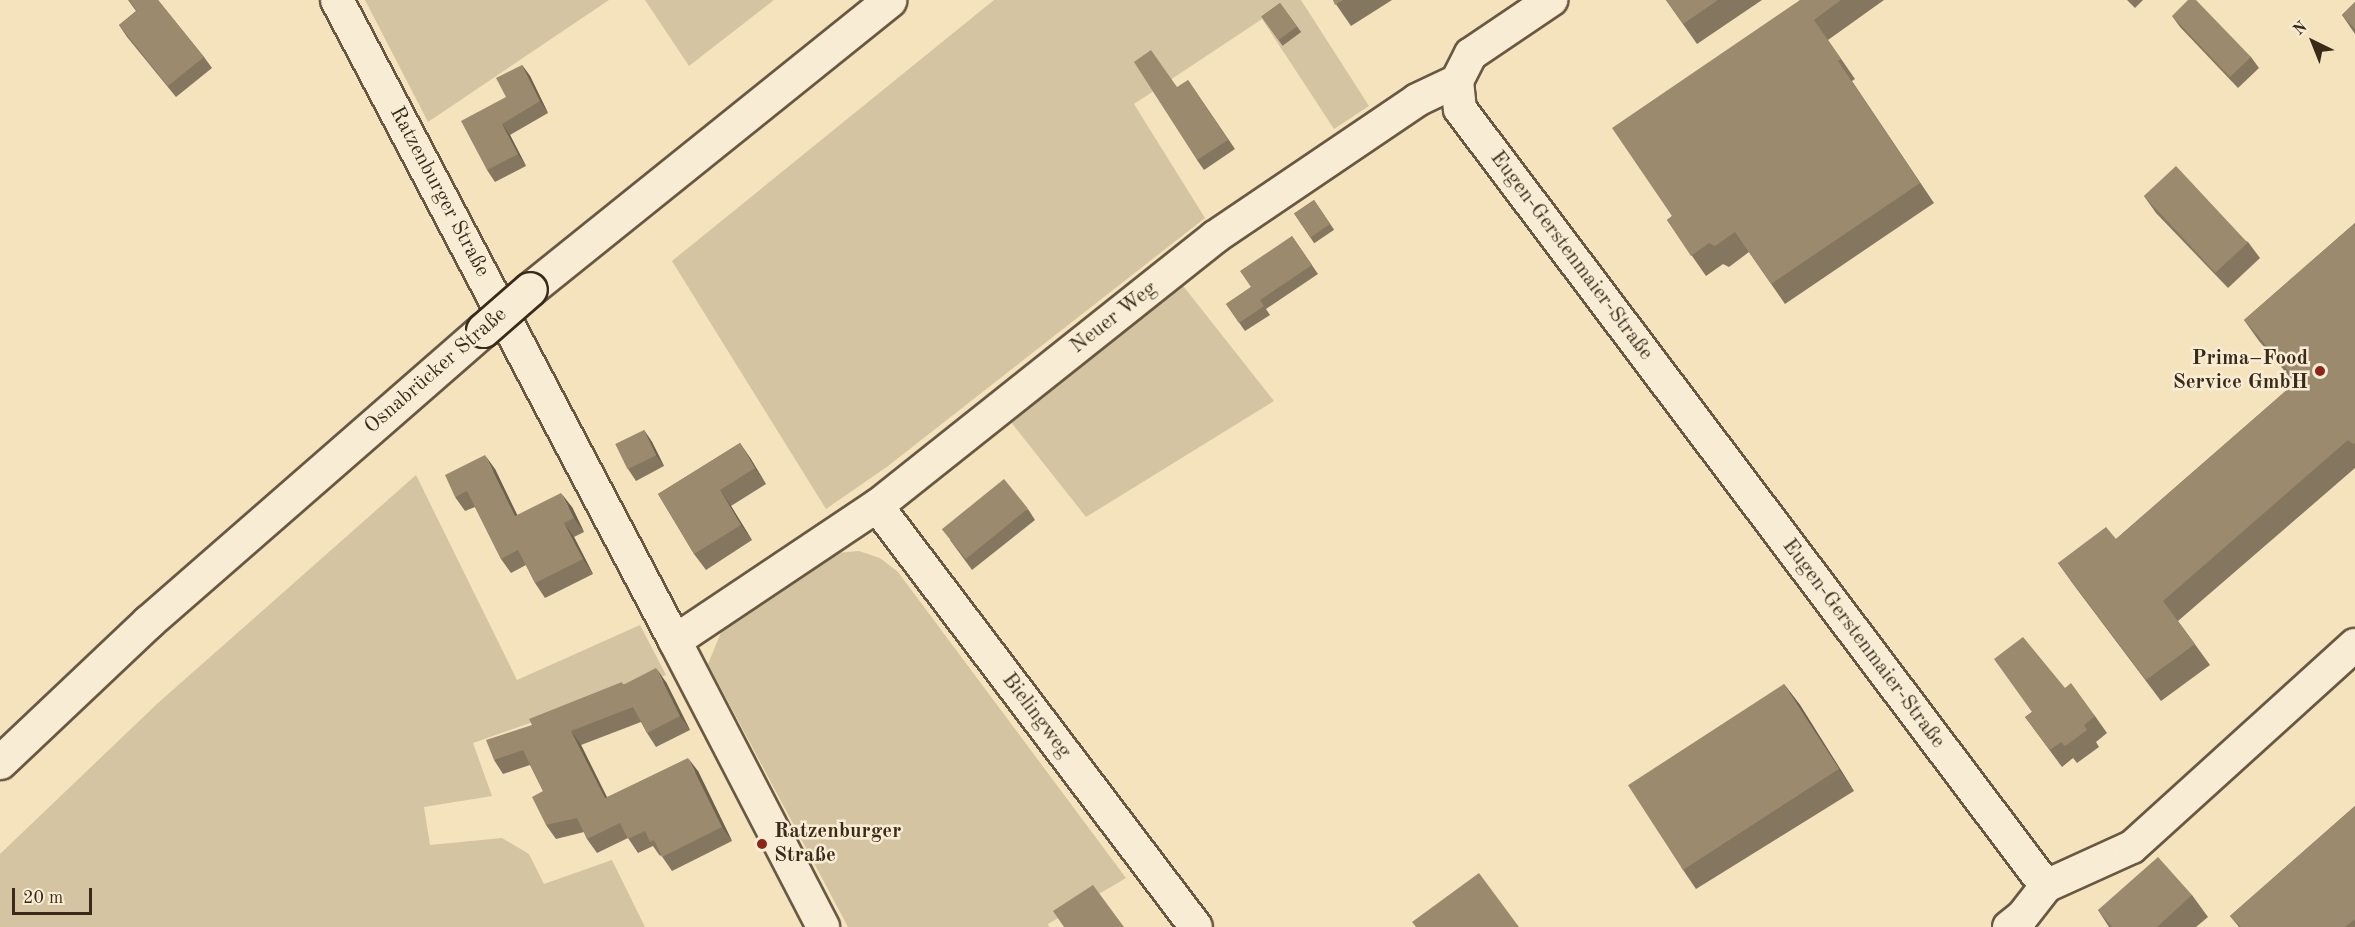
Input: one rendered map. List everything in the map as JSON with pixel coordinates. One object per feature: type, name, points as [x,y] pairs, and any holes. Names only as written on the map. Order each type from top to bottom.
[{"type":"main road","name":"Osnabrücker Straße","points":[[0,762],[157,614],[530,289],[889,0]]},
{"type":"street","name":"Ratzenburger Straße","points":[[337,0],[823,927]]},
{"type":"street","points":[[1457,81],[1471,54],[1551,0]]},
{"type":"street","name":"Neuer Weg","points":[[675,641],[877,506],[1215,237],[1417,100],[1457,81]]},
{"type":"street","name":"Eugen-Gerstenmaier-Straße","points":[[1457,81],[1460,109],[2046,886]]},
{"type":"street","name":"Bielingweg","points":[[877,506],[1196,927]]},
{"type":"street","points":[[2009,927],[2022,917],[2046,886],[2132,847],[2355,645]]},
{"type":"shaded area","points":[[365,0],[609,0],[428,122]]},
{"type":"shaded area","points":[[645,0],[774,0],[689,66]]},
{"type":"shaded area","points":[[994,0],[1301,0],[1369,106],[1334,129],[1262,19],[1134,104],[1205,218],[888,466],[826,509],[672,261]]},
{"type":"shaded area","points":[[1180,282],[1274,401],[1086,517],[1007,417]]},
{"type":"shaded area","points":[[416,475],[517,680],[640,625],[666,675],[473,743],[492,796],[424,807],[430,845],[502,838],[529,854],[544,884],[612,860],[645,927],[0,927],[0,854],[158,703]]},
{"type":"shaded area","points":[[859,551],[880,558],[898,572],[1126,878],[1048,924],[1049,927],[848,927],[708,664],[722,630],[837,553]]},
{"type":"building","points":[[129,0],[158,0],[204,57],[168,86],[119,25],[137,11]]},
{"type":"building","points":[[1333,0],[1343,0],[1335,5]]},
{"type":"building","points":[[1666,0],[1718,0],[1683,24]]},
{"type":"building","points":[[1800,0],[1841,0],[1814,20],[1841,59],[1838,61],[1920,183],[1771,284],[1735,232],[1715,246],[1709,243],[1691,256],[1667,220],[1672,216],[1612,128]]},
{"type":"building","points":[[2188,0],[2196,0],[2251,57],[2230,77],[2172,16]]},
{"type":"building","points":[[2355,2],[2355,29],[2342,15]]},
{"type":"building","points":[[1280,3],[1297,26],[1278,40],[1261,17]]},
{"type":"building","points":[[1151,50],[1177,87],[1188,80],[1228,140],[1197,160],[1134,62]]},
{"type":"building","points":[[522,65],[540,101],[502,124],[518,154],[487,170],[461,121],[506,97],[496,78]]},
{"type":"building","points":[[2176,166],[2248,243],[2215,273],[2144,196]]},
{"type":"building","points":[[1314,200],[1330,224],[1310,237],[1294,213]]},
{"type":"building","points":[[2355,223],[2355,443],[2348,440],[2163,601],[2195,644],[2146,680],[2058,563],[2106,527],[2116,539],[2297,381],[2244,320]]},
{"type":"building","points":[[1292,236],[1312,265],[1260,300],[1264,306],[1239,323],[1226,304],[1251,287],[1240,271]]},
{"type":"building","points":[[644,430],[656,455],[628,469],[615,444]]},
{"type":"building","points":[[740,443],[755,468],[720,490],[741,525],[694,554],[658,494]]},
{"type":"building","points":[[485,455],[515,516],[561,493],[574,518],[564,523],[583,559],[535,583],[518,550],[501,559],[467,491],[455,497],[445,475]]},
{"type":"building","points":[[1004,479],[1028,509],[966,559],[942,529]]},
{"type":"building","points":[[2023,637],[2065,688],[2071,683],[2095,716],[2084,725],[2087,730],[2065,746],[2061,742],[2050,750],[2025,717],[2032,712],[1994,659]]},
{"type":"building","points":[[656,668],[680,716],[647,733],[633,707],[571,731],[605,798],[688,758],[722,827],[662,857],[654,840],[650,842],[645,831],[628,839],[620,823],[587,839],[577,818],[546,825],[532,797],[543,791],[523,750],[494,760],[486,740],[532,725],[529,719],[622,682],[623,685]]},
{"type":"building","points":[[1784,684],[1839,769],[1683,870],[1628,785]]},
{"type":"building","points":[[2355,806],[2355,919],[2345,927],[2241,927],[2230,916]]},
{"type":"building","points":[[2158,857],[2192,895],[2157,927],[2112,927],[2098,910]]},
{"type":"building","points":[[1479,873],[1519,927],[1416,927],[1412,922]]},
{"type":"building","points":[[1093,885],[1124,927],[1064,927],[1053,911]]},
{"type":"place","name":"Prima–Food Service GmbH","points":[[2320,371]]},
{"type":"place","name":"Ratzenburger Straße","points":[[762,844]]}]
